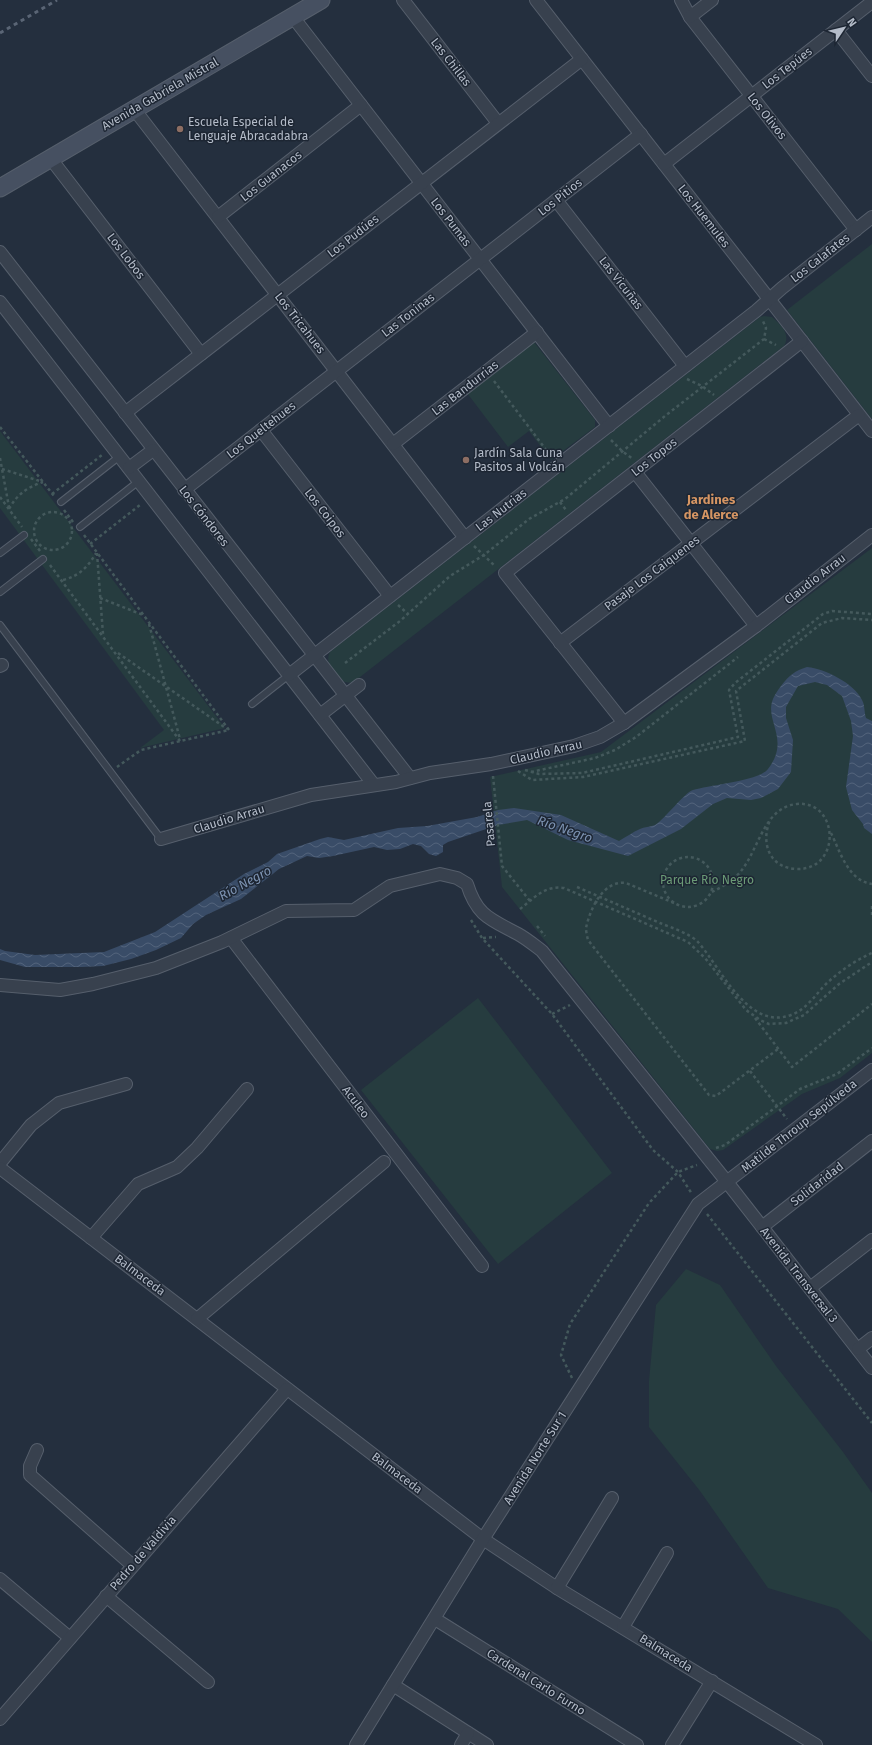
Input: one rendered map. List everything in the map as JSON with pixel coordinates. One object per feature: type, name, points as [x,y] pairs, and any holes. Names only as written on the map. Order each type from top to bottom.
[{"type":"main road","name":"Avenida Gabriela Mistral","points":[[0,188],[321,0]]},
{"type":"street","name":"Las Chillas","points":[[403,0],[498,123]]},
{"type":"street","name":"Los Huemules","points":[[536,0],[872,431]]},
{"type":"street","name":"Los Olivos","points":[[681,0],[690,17],[856,230]]},
{"type":"street","points":[[690,17],[712,0]]},
{"type":"street","name":"Los Tepúes","points":[[664,164],[872,2]]},
{"type":"street","name":"Los Pumas","points":[[293,17],[536,332],[606,428]]},
{"type":"street","points":[[836,30],[872,76]]},
{"type":"street","name":"Los Pudúes","points":[[125,413],[582,59]]},
{"type":"street","name":"Los Guanacos","points":[[218,217],[361,105]]},
{"type":"street","name":"Los Tricahues","points":[[134,109],[466,538]]},
{"type":"street","name":"Los Pitios","points":[[480,259],[641,134]]},
{"type":"street","name":"Los Lobos","points":[[51,159],[201,354]]},
{"type":"street","name":"Las Vicuñas","points":[[556,200],[685,366]]},
{"type":"street","name":"Los Calafates","points":[[769,299],[872,217]]},
{"type":"street","name":"Los Cóndores","points":[[0,252],[410,778]]},
{"type":"street","name":"Las Toninas","points":[[337,371],[480,259]]},
{"type":"street","name":"Las Nutrias","points":[[289,675],[676,374],[769,299]]},
{"type":"street","points":[[0,302],[374,785]]},
{"type":"street","name":"Las Bandurrias","points":[[393,444],[536,332]]},
{"type":"street","name":"Los Topos","points":[[505,573],[802,341]]},
{"type":"street","name":"Los Queltehues","points":[[184,490],[337,371]]},
{"type":"street","name":"Pasaje Los Caiquenes","points":[[560,643],[859,415]]},
{"type":"street","name":"Los Coipos","points":[[261,430],[390,596]]},
{"type":"street","points":[[129,468],[153,450]]},
{"type":"street","points":[[639,468],[691,543],[756,626]]},
{"type":"street","name":"Claudio Arrau","points":[[161,839],[311,795],[374,785],[430,773],[502,762],[546,753],[588,742],[612,731],[624,723],[756,626],[872,535]]},
{"type":"street","points":[[505,573],[624,723]]},
{"type":"street","points":[[320,715],[359,685]]},
{"type":"street","name":"Avenida Transversal 3","points":[[231,938],[286,911],[354,910],[390,886],[440,874],[457,878],[467,884],[472,900],[484,915],[520,935],[542,951],[582,999],[708,1160],[727,1182],[872,1368]]},
{"type":"street","points":[[0,985],[60,990],[93,984],[156,968],[231,938]]},
{"type":"street","name":"Aculeo","points":[[231,938],[482,1266]]},
{"type":"street","name":"Matilde Throup Sepúlveda","points":[[727,1182],[872,1070]]},
{"type":"street","points":[[0,1163],[31,1125],[59,1103],[126,1084]]},
{"type":"street","points":[[91,1238],[138,1184],[177,1167],[197,1148],[247,1089]]},
{"type":"street","name":"Solidaridad","points":[[762,1227],[872,1141]]},
{"type":"street","points":[[197,1319],[384,1162]]},
{"type":"street","name":"Balmaceda","points":[[0,1168],[483,1539],[557,1588],[816,1745]]},
{"type":"street","name":"Avenida Norte Sur 1","points":[[356,1745],[483,1539],[698,1204],[727,1182]]},
{"type":"street","points":[[810,1288],[872,1240]]},
{"type":"street","points":[[858,1349],[872,1338]]},
{"type":"street","name":"Pedro de Valdivia","points":[[0,1719],[132,1565],[287,1389]]},
{"type":"street","points":[[37,1450],[30,1466],[30,1475],[132,1565]]},
{"type":"street","points":[[557,1588],[612,1498]]},
{"type":"street","points":[[623,1627],[667,1553]]},
{"type":"street","points":[[0,1579],[70,1638]]},
{"type":"street","points":[[106,1596],[208,1682]]},
{"type":"street","name":"Cardenal Carlo Furno","points":[[435,1619],[637,1745]]},
{"type":"street","points":[[672,1745],[712,1681]]},
{"type":"street","points":[[393,1686],[487,1745]]},
{"type":"street","points":[[461,1745],[468,1733]]},
{"type":"lane","points":[[60,503],[120,456]]},
{"type":"lane","points":[[79,528],[139,481]]},
{"type":"lane","points":[[0,553],[27,535]]},
{"type":"lane","points":[[0,592],[44,558]]},
{"type":"lane","points":[[0,625],[161,839]]},
{"type":"lane","points":[[252,704],[289,675]]},
{"type":"path","points":[[345,663],[415,609],[450,576],[484,555],[529,519],[565,499],[702,386],[764,339],[766,328],[765,324],[756,311]]},
{"type":"path","points":[[486,372],[558,465]]},
{"type":"path","points":[[676,374],[702,386],[724,402]]},
{"type":"path","points":[[0,427],[79,528],[96,553],[229,730]]},
{"type":"path","points":[[606,428],[622,451],[639,468]]},
{"type":"path","points":[[52,494],[102,455]]},
{"type":"path","points":[[0,458],[9,509]]},
{"type":"path","points":[[2,469],[43,482]]},
{"type":"path","points":[[9,509],[13,501],[21,493],[31,486],[43,482]]},
{"type":"path","points":[[0,497],[44,558],[103,635],[180,742]]},
{"type":"path","points":[[90,544],[140,505]]},
{"type":"path","points":[[52,512],[57,513],[67,519],[71,530],[68,541],[64,546],[52,550],[46,549],[40,545],[34,534],[34,528],[40,517],[52,512]]},
{"type":"path","points":[[466,538],[505,573]]},
{"type":"path","points":[[62,580],[71,578],[80,573],[90,565],[96,553]]},
{"type":"path","points":[[96,553],[103,635]]},
{"type":"path","points":[[100,598],[143,615]]},
{"type":"path","points":[[502,762],[538,774],[582,773],[738,737],[729,690],[735,683],[823,614],[832,611],[872,614]]},
{"type":"path","points":[[502,762],[532,780],[583,777],[745,741],[736,691],[822,623],[842,618],[872,620]]},
{"type":"path","points":[[148,621],[180,742]]},
{"type":"path","points":[[115,652],[229,730]]},
{"type":"path","points":[[110,772],[141,750],[229,730]]},
{"type":"path","name":"Pasarela","points":[[496,793],[502,866],[530,901]]},
{"type":"path","points":[[712,892],[721,888],[740,872],[771,818],[779,810],[789,805],[800,804],[810,806],[820,812],[827,821],[830,832],[856,878],[864,883],[872,884]]},
{"type":"path","points":[[771,818],[765,839],[768,850],[774,859],[782,865],[792,869],[802,869],[812,866],[821,860],[828,847],[830,832]]},
{"type":"path","points":[[674,903],[668,898],[664,890],[663,878],[668,867],[673,861],[681,858],[697,858],[709,868],[713,884],[712,892],[700,905],[682,907],[626,883],[619,882],[611,884],[596,901],[586,929],[588,940],[709,1096],[716,1096],[778,1049]]},
{"type":"path","points":[[520,910],[539,893],[557,887],[564,888],[688,942],[705,958],[746,1010],[753,1016],[792,1067],[872,1004]]},
{"type":"path","points":[[577,887],[600,896],[695,940],[745,1003],[758,1013],[770,1017],[783,1017],[798,1012],[805,1007],[833,978],[852,964],[872,953]]},
{"type":"path","points":[[472,900],[470,920],[482,938],[552,1014],[653,1150],[678,1172],[698,1204],[872,1423]]},
{"type":"path","points":[[872,906],[872,918]]},
{"type":"path","points":[[537,926],[546,938]]},
{"type":"path","points":[[753,1016],[769,1024],[782,1023],[797,1019],[804,1015],[839,984],[872,962]]},
{"type":"path","points":[[552,1014],[582,999]]},
{"type":"path","points":[[713,1147],[718,1148],[725,1145],[801,1089],[842,1071],[872,1048]]},
{"type":"path","points":[[750,1071],[795,1129]]},
{"type":"path","points":[[578,1389],[561,1355],[570,1324],[650,1203],[678,1172],[708,1160]]},
{"type":"green space","points":[[872,244],[872,419],[787,310]]},
{"type":"green space","points":[[760,317],[772,317],[784,330],[786,334],[786,342],[784,346],[355,681],[344,681],[334,674],[328,662],[331,651]]},
{"type":"green space","points":[[534,342],[595,420],[595,427],[551,460],[529,431],[508,447],[467,393]]},
{"type":"green space","points":[[0,431],[225,728],[140,748],[164,730],[0,508]]},
{"type":"green space","name":"Parque Río Negro","points":[[872,548],[872,1053],[840,1078],[802,1094],[723,1150],[717,1151],[710,1149],[502,887],[490,777],[601,752]]},
{"type":"green space","points":[[478,998],[612,1173],[498,1264],[361,1090]]},
{"type":"green space","points":[[686,1269],[720,1285],[776,1366],[843,1452],[872,1493],[872,1642],[838,1609],[768,1588],[700,1491],[649,1427],[649,1381],[656,1305]]},
{"type":"water","name":"Río Negro","points":[[807,667],[830,674],[853,688],[863,702],[866,718],[872,721],[872,834],[864,828],[863,824],[852,810],[846,787],[853,736],[851,721],[842,696],[827,685],[815,682],[798,686],[786,707],[786,718],[793,740],[791,772],[778,789],[761,798],[751,800],[727,798],[713,804],[681,829],[628,856],[568,840],[527,820],[498,825],[448,842],[443,845],[443,852],[436,856],[429,854],[421,846],[413,844],[400,849],[387,850],[374,847],[319,858],[307,856],[279,869],[241,899],[206,915],[193,924],[181,938],[156,950],[131,959],[103,966],[82,967],[25,967],[0,960],[0,949],[35,955],[104,952],[155,932],[244,874],[268,862],[277,854],[328,837],[344,840],[398,828],[427,826],[477,817],[498,810],[514,808],[561,815],[619,841],[640,829],[655,825],[689,792],[693,790],[745,780],[755,777],[768,769],[777,748],[776,731],[771,707],[773,699],[784,682],[790,676]]},
{"type":"railway","points":[[0,33],[57,0]]},
{"type":"place","name":"Escuela Especial de Lenguaje Abracadabra","points":[[180,129]]},
{"type":"place","name":"Jardín Sala Cuna Pasitos al Volcán","points":[[466,460]]},
{"type":"district","name":"Jardines de Alerce","points":[[711,506]]}]
